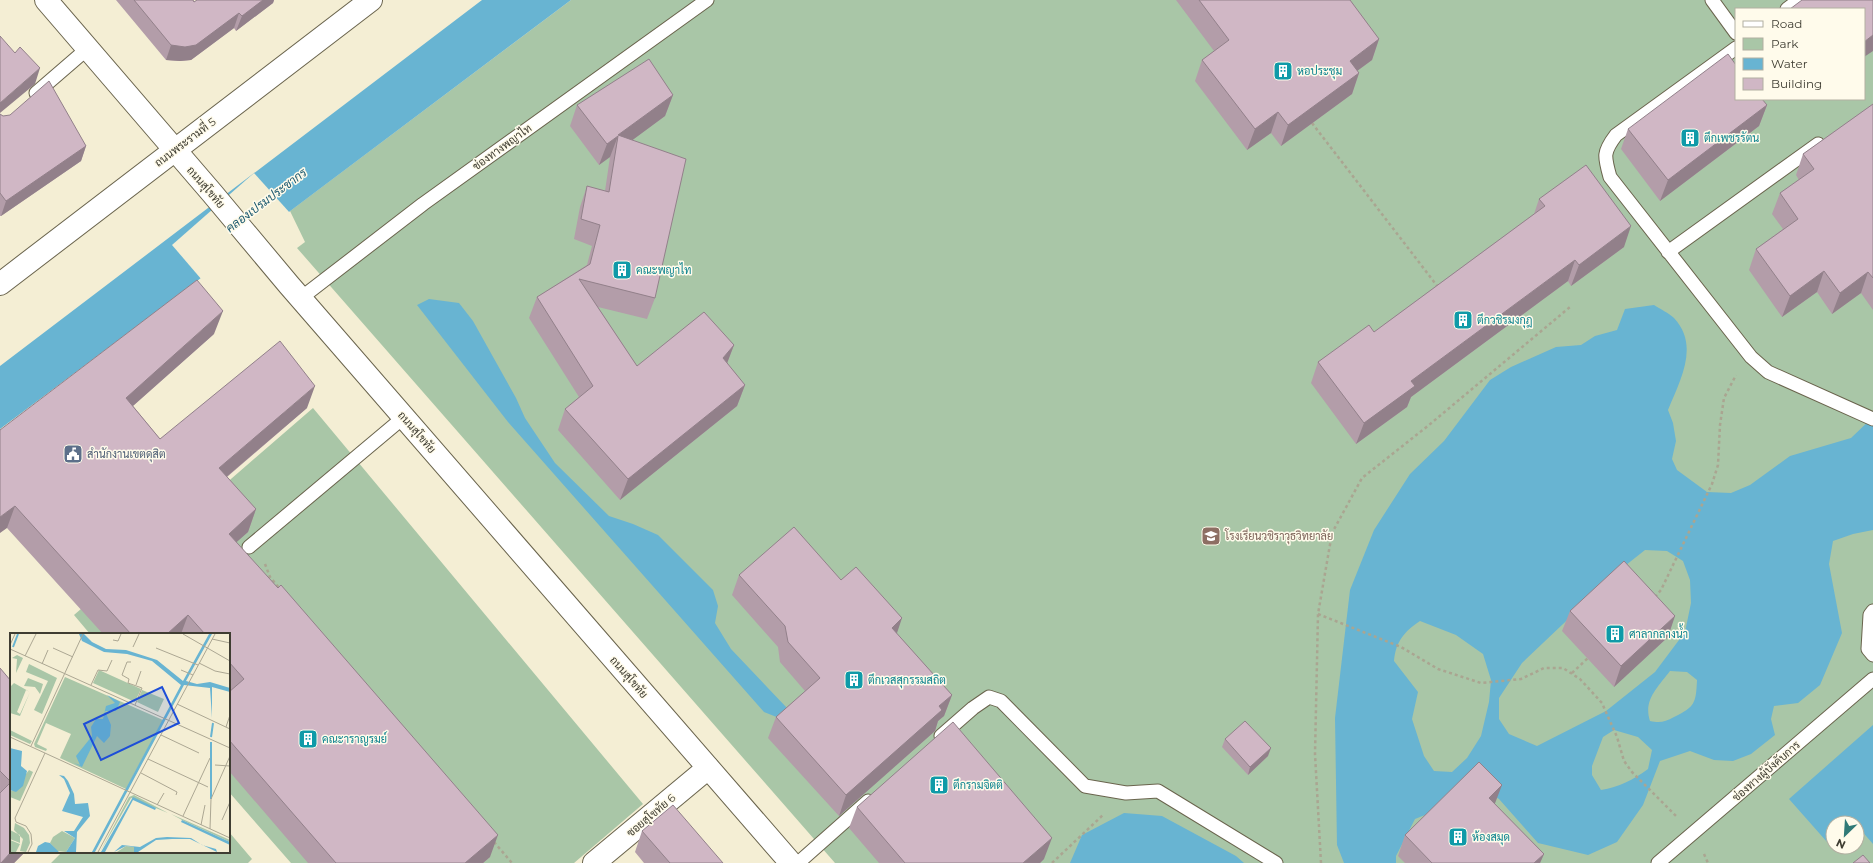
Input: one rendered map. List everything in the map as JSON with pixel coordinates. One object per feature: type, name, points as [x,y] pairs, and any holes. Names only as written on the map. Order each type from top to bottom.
[{"type":"street","name":"ถนนสุโขทัย","points":[[46,0],[276,270],[791,863]]},
{"type":"street","name":"ถนนพระรามที่ 5","points":[[0,284],[371,0]]},
{"type":"street","name":"ซอยสุโขทัย 6","points":[[594,863],[708,768]]},
{"type":"lane","name":"ช่องทางพญาไท","points":[[301,298],[423,204],[707,0]]},
{"type":"lane","points":[[1712,0],[1735,32]]},
{"type":"lane","points":[[1788,8],[1799,0]]},
{"type":"lane","points":[[29,99],[87,49]]},
{"type":"lane","points":[[1735,49],[1616,135],[1606,147],[1606,161],[1610,177],[1751,357],[1768,372],[1795,386],[1868,416]]},
{"type":"lane","points":[[1668,252],[1830,136]]},
{"type":"lane","points":[[253,544],[404,417]]},
{"type":"lane","points":[[1873,611],[1870,615],[1868,649],[1873,655]]},
{"type":"lane","name":"ช่องทางผู้บังคับการ","points":[[1658,863],[1873,679]]},
{"type":"lane","points":[[932,745],[973,708],[989,697],[1001,701],[1085,786],[1126,792],[1158,791],[1276,863]]},
{"type":"lane","points":[[798,863],[879,791]]},
{"type":"path","points":[[1312,124],[1439,290]]},
{"type":"path","points":[[1321,863],[1315,754],[1318,614],[1332,533],[1362,478],[1429,425],[1570,307]]},
{"type":"path","points":[[1652,601],[1661,590],[1712,484],[1718,466],[1720,425],[1724,398],[1737,373],[1751,357]]},
{"type":"path","points":[[253,544],[270,577],[286,595]]},
{"type":"path","points":[[265,582],[270,577]]},
{"type":"path","points":[[1318,614],[1401,648],[1438,669],[1481,683],[1521,679],[1544,668],[1563,668],[1572,673],[1580,679],[1602,703],[1617,737],[1624,761],[1632,772],[1694,832],[1708,863]]},
{"type":"path","points":[[1572,673],[1588,658]]},
{"type":"path","points":[[1052,863],[1126,792]]},
{"type":"path","points":[[491,839],[512,863]]},
{"type":"green space","name":"โรงเรียนวชิราวุธวิทยาลัย","points":[[571,0],[1873,0],[1873,863],[835,863],[297,248],[305,242],[290,211]]},
{"type":"green space","points":[[313,408],[643,804],[574,863],[291,863],[230,793],[230,633],[89,633],[74,615]]},
{"type":"green space","points":[[230,833],[252,859],[248,863],[51,863],[61,853],[230,853]]},
{"type":"water","name":"คลองเปรมประชากร","points":[[482,0],[571,0],[0,429],[0,366]]},
{"type":"water","points":[[429,299],[459,303],[473,321],[516,398],[525,418],[555,463],[609,516],[633,524],[658,535],[713,590],[718,606],[715,623],[731,649],[787,708],[779,718],[764,712],[508,422],[417,305]]},
{"type":"water","points":[[1654,305],[1672,316],[1682,329],[1686,340],[1687,352],[1682,375],[1668,410],[1673,423],[1676,441],[1672,459],[1677,470],[1707,492],[1731,493],[1750,485],[1790,456],[1851,438],[1873,417],[1873,530],[1853,534],[1833,541],[1829,564],[1842,633],[1820,685],[1798,703],[1774,706],[1771,719],[1775,735],[1751,754],[1733,761],[1714,760],[1690,751],[1660,761],[1643,805],[1617,842],[1588,855],[1538,843],[1499,799],[1469,780],[1450,805],[1415,819],[1396,856],[1396,863],[1344,863],[1337,845],[1335,718],[1350,590],[1374,530],[1410,474],[1444,441],[1490,380],[1511,367],[1556,347],[1581,345],[1595,336],[1617,330],[1625,309]],"holes":[[[1645,550],[1667,551],[1683,561],[1690,580],[1691,603],[1685,632],[1655,672],[1606,711],[1537,746],[1509,734],[1499,719],[1499,698],[1522,663],[1621,569]],[[1420,621],[1456,635],[1483,654],[1491,680],[1489,702],[1481,736],[1467,758],[1452,772],[1434,771],[1424,756],[1412,719],[1418,692],[1394,661],[1399,642],[1405,633]],[[1670,671],[1687,672],[1697,680],[1695,699],[1690,707],[1671,719],[1662,722],[1650,721],[1648,713],[1650,700]],[[1614,730],[1638,737],[1652,750],[1648,769],[1626,782],[1601,790],[1592,775],[1592,766],[1603,737]]]},
{"type":"water","points":[[1873,725],[1873,844],[1865,835],[1865,815],[1825,815],[1825,840],[1789,799]]},
{"type":"water","points":[[1124,813],[1162,816],[1236,856],[1244,863],[1070,863],[1082,835]]},
{"type":"pier","points":[[254,173],[290,213],[202,280],[172,245]]},
{"type":"building","points":[[134,0],[193,0],[194,2],[197,0],[263,0],[242,16],[239,13],[196,45],[185,47],[171,45]]},
{"type":"building","name":"หอประชุม","points":[[1199,0],[1350,0],[1379,39],[1350,61],[1359,73],[1288,125],[1278,112],[1255,129],[1202,60],[1229,40]]},
{"type":"building","points":[[1802,0],[1873,0],[1873,35],[1865,41],[1865,8],[1791,8]]},
{"type":"building","points":[[0,36],[15,53],[20,47],[40,68],[0,103]]},
{"type":"building","name":"ตึกเพชรรัตน","points":[[1728,54],[1735,64],[1735,100],[1763,100],[1767,105],[1668,180],[1628,129]]},
{"type":"building","name":"คณะพญาไท","points":[[649,59],[673,95],[618,135],[686,159],[655,298],[579,279],[637,366],[704,312],[734,345],[723,358],[745,385],[628,479],[565,409],[593,386],[537,297],[590,264],[600,225],[581,219],[587,186],[609,192],[618,136],[607,144],[577,105]]},
{"type":"building","points":[[49,81],[86,146],[6,201],[0,193],[0,114],[3,116],[10,115]]},
{"type":"building","points":[[1873,104],[1873,278],[1868,272],[1840,293],[1824,271],[1790,296],[1756,249],[1798,219],[1780,193],[1814,169],[1803,154]]},
{"type":"building","name":"ตึกวชิรมงกุฎ","points":[[1586,165],[1631,226],[1579,265],[1575,260],[1411,381],[1415,386],[1364,423],[1318,362],[1369,325],[1374,332],[1545,206],[1539,199]]},
{"type":"building","points":[[197,280],[223,311],[126,398],[160,439],[280,341],[315,386],[219,468],[256,509],[229,534],[278,588],[281,585],[498,835],[465,863],[336,863],[230,741],[230,691],[244,679],[230,663],[230,633],[204,633],[188,615],[168,633],[130,633],[15,506],[0,517],[0,430]]},
{"type":"building","name":"ตึกเวสสุกรรมสถิต","points":[[794,527],[841,580],[856,567],[902,618],[892,628],[952,695],[939,706],[942,710],[846,795],[776,717],[820,678],[788,642],[785,626],[739,575]]},
{"type":"building","name":"ศาลากลางน้ำ","points":[[1624,561],[1675,616],[1621,666],[1570,611]]},
{"type":"building","points":[[0,668],[10,680],[10,781],[0,771]]},
{"type":"building","points":[[1245,721],[1271,748],[1250,767],[1225,739]]},
{"type":"building","name":"ตึกรามจิตติ","points":[[953,722],[1052,838],[1023,863],[905,863],[857,807]]},
{"type":"building","name":"ห้องสมุด","points":[[1479,762],[1502,785],[1489,798],[1544,854],[1534,863],[1432,863],[1405,835]]},
{"type":"building","points":[[10,783],[10,853],[1,863],[0,863],[0,793]]},
{"type":"building","points":[[673,805],[723,863],[670,863],[642,831]]},
{"type":"building","points":[[1863,855],[1870,863],[1853,863]]},
{"type":"place","name":"หอประชุม","points":[[1283,71]]},
{"type":"place","name":"ตึกเพชรรัตน","points":[[1690,138]]},
{"type":"place","name":"คณะพญาไท","points":[[622,270]]},
{"type":"place","name":"ตึกวชิรมงกุฎ","points":[[1463,320]]},
{"type":"place","name":"สำนักงานเขตดุสิต","points":[[73,454]]},
{"type":"place","name":"โรงเรียนวชิราวุธวิทยาลัย","points":[[1211,536]]},
{"type":"place","name":"ศาลากลางน้ำ","points":[[1615,634]]},
{"type":"place","name":"ตึกเวสสุกรรมสถิต","points":[[854,680]]},
{"type":"place","name":"คณะาราญรมย์","points":[[308,739]]},
{"type":"place","name":"ตึกรามจิตติ","points":[[939,785]]},
{"type":"place","name":"ห้องสมุด","points":[[1458,837]]}]
